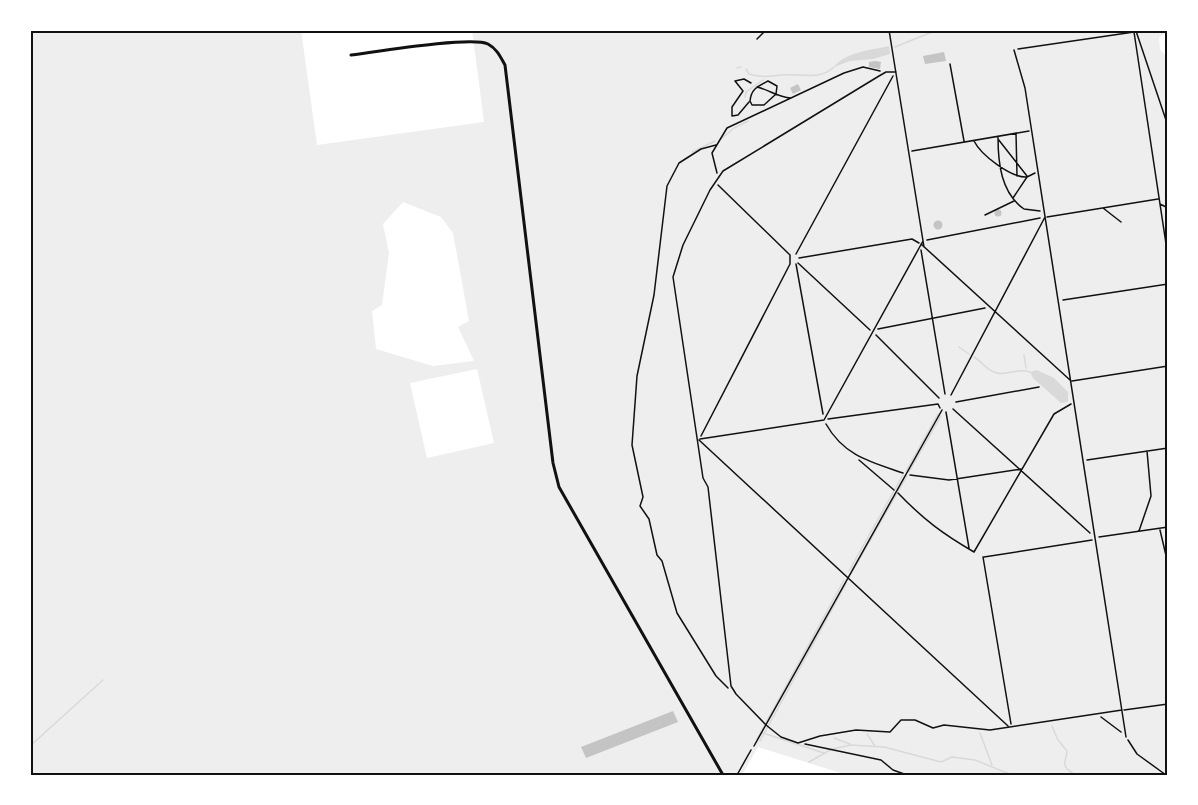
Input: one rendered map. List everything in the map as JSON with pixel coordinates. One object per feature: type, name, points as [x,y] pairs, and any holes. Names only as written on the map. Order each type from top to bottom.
[{"type":"street","points":[[351,55],[465,42],[486,43],[498,51],[505,65],[553,464],[559,487],[723,775]]},
{"type":"lane","points":[[889,30],[924,247],[1071,381]]},
{"type":"lane","points":[[1014,50],[1025,88],[1126,737]]},
{"type":"lane","points":[[896,72],[886,72],[723,171],[715,182],[683,245],[673,277],[703,477],[708,487],[731,686],[766,725],[781,737],[798,743],[820,736],[856,730],[890,732],[901,720],[915,720],[933,728],[944,725],[990,730],[1122,710]]},
{"type":"lane","points":[[951,395],[1046,217]]},
{"type":"lane","points":[[699,439],[824,420],[871,331],[922,243]]},
{"type":"lane","points":[[1071,381],[1168,366]]},
{"type":"lane","points":[[754,746],[942,410]]},
{"type":"lane","points":[[699,439],[1006,726],[1012,727]]},
{"type":"path","points":[[757,39],[766,30]]},
{"type":"path","points":[[1014,50],[1135,32]]},
{"type":"path","points":[[1135,32],[1168,126]]},
{"type":"path","points":[[1135,32],[1168,257]]},
{"type":"path","points":[[950,64],[964,142]]},
{"type":"path","points":[[699,439],[790,264],[790,255],[715,182],[717,173],[712,153],[716,145],[727,128],[863,67],[886,72]]},
{"type":"path","points":[[795,254],[892,77]]},
{"type":"path","points":[[750,101],[758,106],[764,105],[778,90],[775,84],[768,81],[756,86],[750,101],[738,115],[732,116],[732,107],[743,91],[735,81],[744,79],[751,83]]},
{"type":"path","points":[[756,86],[775,95],[792,98]]},
{"type":"path","points":[[915,150],[1027,131]]},
{"type":"path","points":[[1016,133],[1017,177]]},
{"type":"path","points":[[998,136],[999,165],[1014,200],[1028,211],[1045,211]]},
{"type":"path","points":[[998,136],[1027,177]]},
{"type":"path","points":[[974,140],[976,146],[1017,177],[1034,174]]},
{"type":"path","points":[[716,145],[701,149],[679,163],[667,186],[654,295],[638,376],[632,444],[643,497],[640,506],[649,519],[657,555],[662,561],[677,613],[716,676],[736,694]]},
{"type":"path","points":[[985,215],[1014,200],[1027,177]]},
{"type":"path","points":[[929,240],[1046,217],[1159,199]]},
{"type":"path","points":[[1160,203],[1168,208]]},
{"type":"path","points":[[1103,208],[1121,222]]},
{"type":"path","points":[[799,258],[912,239],[922,243],[945,394]]},
{"type":"path","points":[[939,398],[797,263],[824,420],[832,435],[896,491],[917,514],[958,545],[975,552],[1054,414],[1075,402]]},
{"type":"path","points":[[1059,301],[1168,284]]},
{"type":"path","points":[[871,331],[992,307]]},
{"type":"path","points":[[956,402],[1039,387]]},
{"type":"path","points":[[824,420],[938,404]]},
{"type":"path","points":[[953,409],[1022,469],[1096,539]]},
{"type":"path","points":[[948,412],[969,549]]},
{"type":"path","points":[[1084,460],[1168,448]]},
{"type":"path","points":[[1138,531],[1151,496],[1147,451]]},
{"type":"path","points":[[854,455],[906,474],[934,480],[1022,469]]},
{"type":"path","points":[[1012,727],[983,557],[1168,527]]},
{"type":"path","points":[[1159,529],[1168,564]]},
{"type":"path","points":[[1122,710],[1168,704]]},
{"type":"path","points":[[1098,714],[1126,737],[1137,754],[1166,775]]},
{"type":"path","points":[[798,743],[881,760],[907,775]]},
{"type":"path","points":[[737,775],[751,750]]},
{"type":"shaded area","points":[[30,30],[301,30],[317,145],[484,122],[472,30],[1168,30],[1159,38],[1160,49],[1168,59],[1168,775],[847,775],[758,747],[742,775],[30,775]],"holes":[[[403,202],[441,217],[453,233],[469,321],[458,327],[474,361],[433,366],[376,349],[372,311],[382,305],[389,253],[383,224]],[[477,369],[494,443],[427,458],[410,383]]]},
{"type":"shaded area","points":[[889,46],[890,54],[873,59],[850,61],[834,67],[852,55]]},
{"type":"shaded area","points":[[1037,370],[1054,378],[1068,392],[1068,402],[1061,403],[1033,378],[1030,372]]},
{"type":"building","points":[[944,52],[946,61],[925,64],[923,56]]},
{"type":"building","points":[[869,62],[881,62],[880,69],[869,67]]},
{"type":"building","points":[[798,84],[801,90],[793,94],[790,88]]},
{"type":"building","points":[[998,209],[1002,213],[998,217],[994,213]]},
{"type":"building","points":[[938,221],[942,225],[938,229],[934,225]]},
{"type":"building","points":[[673,711],[678,722],[586,758],[581,747]]},
{"type":"waterway","points":[[895,47],[937,30]]},
{"type":"waterway","points":[[737,68],[741,67]]},
{"type":"waterway","points":[[746,69],[749,74],[758,76],[809,76],[822,74],[834,67]]},
{"type":"waterway","points":[[745,97],[746,92],[763,80]]},
{"type":"waterway","points":[[721,139],[734,128],[748,121]]},
{"type":"waterway","points":[[692,152],[715,141]]},
{"type":"waterway","points":[[959,347],[969,354]]},
{"type":"waterway","points":[[1024,355],[1026,368]]},
{"type":"waterway","points":[[974,357],[989,370],[997,373],[1021,370],[1030,372]]},
{"type":"waterway","points":[[906,471],[938,414]]},
{"type":"waterway","points":[[909,472],[941,416]]},
{"type":"waterway","points":[[849,571],[903,475]]},
{"type":"waterway","points":[[851,574],[907,476]]},
{"type":"waterway","points":[[757,739],[844,580]]},
{"type":"waterway","points":[[760,741],[846,584]]},
{"type":"waterway","points":[[30,746],[103,680]]},
{"type":"waterway","points":[[1052,726],[1058,740],[1067,751],[1065,766],[1075,775]]},
{"type":"waterway","points":[[763,733],[824,753]]},
{"type":"waterway","points":[[980,733],[992,765]]},
{"type":"waterway","points":[[867,734],[875,746]]},
{"type":"waterway","points":[[834,738],[850,744]]},
{"type":"waterway","points":[[809,762],[832,749],[851,745],[884,747],[941,762],[952,757],[975,760],[1012,775]]}]
